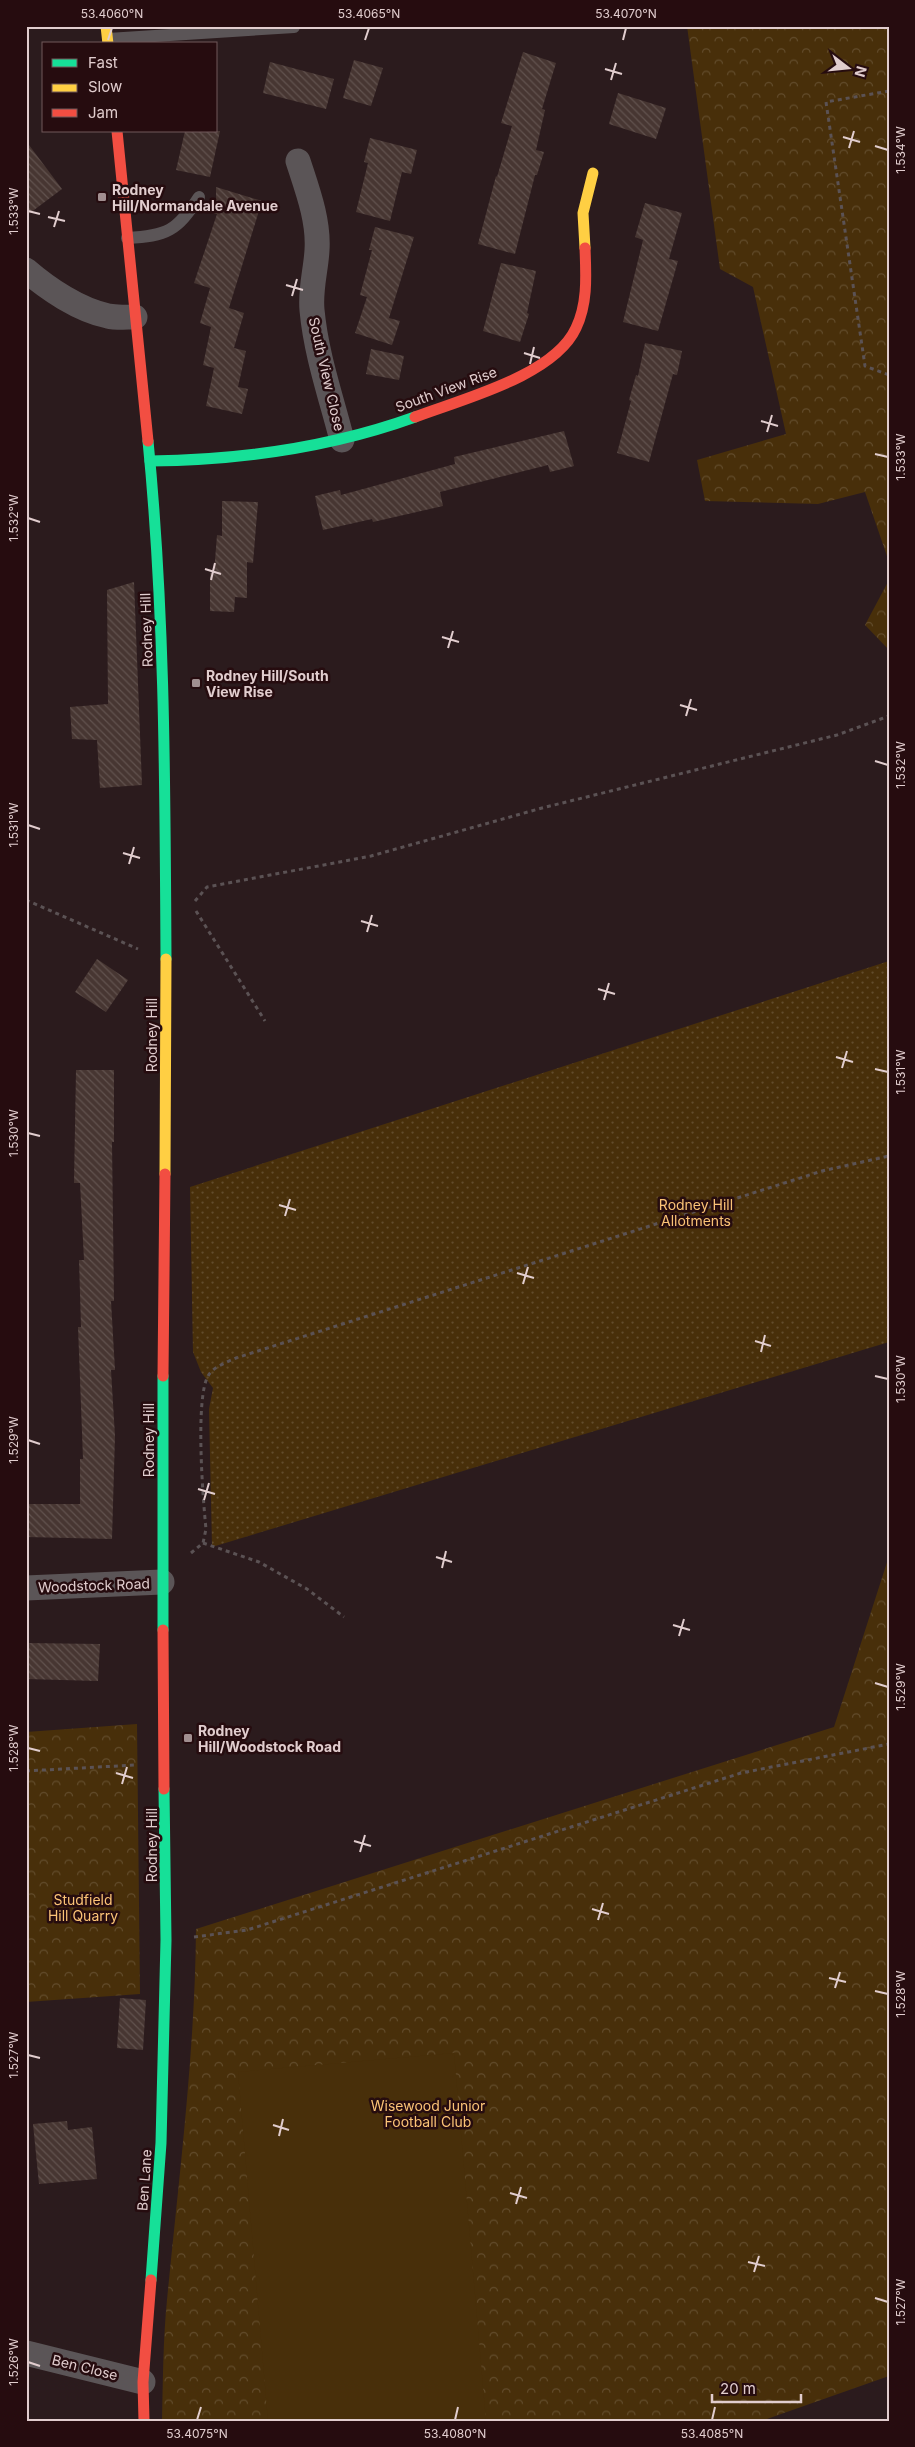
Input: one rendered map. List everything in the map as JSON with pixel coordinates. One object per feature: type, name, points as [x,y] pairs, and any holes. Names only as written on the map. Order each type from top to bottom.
[{"type":"street","points":[[106,26],[108,42]]},
{"type":"street","name":"Rodney Hill","points":[[117,132],[150,461],[160,585],[164,722],[166,961],[162,1573],[166,1940]]},
{"type":"street","name":"South View Close","points":[[298,161],[316,227],[317,250],[312,278],[312,309],[318,346],[342,440]]},
{"type":"street","name":"South View Rise","points":[[150,461],[208,461],[247,457],[342,440],[407,420],[540,369],[561,351],[576,329],[584,303],[583,211],[593,173]]},
{"type":"street","points":[[26,270],[38,281],[82,306],[108,316],[135,318]]},
{"type":"street","name":"Woodstock Road","points":[[26,1588],[162,1573]]},
{"type":"street","name":"Ben Lane","points":[[144,2421],[143,2382],[161,2143],[166,1940]]},
{"type":"street","name":"Ben Close","points":[[26,2353],[143,2382]]},
{"type":"lane","points":[[108,42],[294,27]]},
{"type":"lane","points":[[127,238],[154,236],[169,232],[185,220],[199,197]]},
{"type":"path","points":[[889,91],[826,102],[864,366],[889,375]]},
{"type":"path","points":[[265,1021],[192,904],[207,887],[371,856],[542,808],[837,734],[889,716]]},
{"type":"path","points":[[26,900],[166,961]]},
{"type":"path","points":[[162,1573],[203,1543],[206,1529],[201,1425],[207,1376],[217,1367],[264,1349],[813,1174],[889,1156]]},
{"type":"path","points":[[203,1543],[259,1562],[308,1589],[344,1617]]},
{"type":"path","points":[[166,1940],[247,1930],[741,1773],[889,1744]]},
{"type":"path","points":[[26,1772],[165,1764]]},
{"type":"green space","points":[[687,26],[889,26],[889,562],[865,492],[818,504],[705,501],[697,460],[786,434],[753,287],[720,269]]},
{"type":"green space","points":[[889,580],[889,650],[865,625]]},
{"type":"green space","name":"Rodney Hill Allotments","points":[[889,961],[889,1342],[212,1547],[209,1409],[213,1388],[201,1372],[193,1352],[190,1187]]},
{"type":"green space","name":"Wisewood Junior Football Club","points":[[889,1556],[889,2376],[761,2421],[162,2421],[166,2315],[190,2068],[196,1929],[834,1727]]},
{"type":"green space","name":"Studfield Hill Quarry","points":[[137,1724],[140,1994],[26,2002],[26,1732]]},
{"type":"green space","points":[[454,2053],[486,2421],[268,2421],[238,2072]]},
{"type":"building","points":[[523,52],[556,63],[542,109],[545,110],[536,150],[544,152],[537,175],[535,175],[515,254],[478,244],[496,176],[512,126],[501,123]]},
{"type":"building","points":[[354,60],[383,68],[371,106],[343,98]]},
{"type":"building","points":[[270,62],[334,79],[326,109],[263,93]]},
{"type":"building","points":[[618,93],[666,108],[656,139],[609,124]]},
{"type":"building","points":[[220,131],[210,177],[176,170],[185,132]]},
{"type":"building","points":[[370,138],[417,150],[411,174],[402,172],[390,221],[356,212],[368,163],[364,162]]},
{"type":"building","points":[[26,141],[62,189],[26,216]]},
{"type":"building","points":[[216,187],[262,201],[229,308],[244,313],[234,348],[246,351],[238,387],[248,389],[242,414],[206,406],[214,368],[203,365],[211,327],[200,323],[210,288],[194,283],[217,214],[213,213],[216,204]]},
{"type":"building","points":[[645,203],[682,213],[669,259],[678,261],[658,331],[623,322],[643,240],[635,237]]},
{"type":"building","points":[[375,227],[414,237],[389,318],[400,321],[392,345],[355,333],[367,297],[360,295],[372,250],[369,250]]},
{"type":"building","points":[[501,263],[536,271],[527,313],[529,314],[520,342],[483,331]]},
{"type":"building","points":[[645,343],[682,351],[677,375],[673,374],[649,462],[617,453]]},
{"type":"building","points":[[371,349],[404,356],[399,380],[366,374]]},
{"type":"building","points":[[564,431],[574,466],[550,472],[548,465],[440,492],[443,506],[373,522],[372,519],[323,530],[315,496],[340,490],[341,495],[455,464],[454,457]]},
{"type":"building","points":[[222,501],[258,502],[253,563],[247,562],[247,598],[235,597],[234,612],[210,611],[210,573],[214,573],[217,535],[222,536]]},
{"type":"building","points":[[134,582],[142,785],[100,788],[97,740],[72,739],[70,707],[108,704],[107,590]]},
{"type":"building","points":[[97,959],[128,980],[106,1012],[75,992]]},
{"type":"building","points":[[76,1070],[114,1070],[114,1142],[112,1142],[114,1301],[111,1301],[115,1370],[111,1370],[115,1436],[112,1539],[26,1537],[26,1504],[80,1504],[80,1459],[83,1459],[78,1327],[81,1327],[79,1260],[84,1260],[80,1183],[74,1183]]},
{"type":"building","points":[[26,1643],[100,1644],[98,1681],[26,1679]]},
{"type":"building","points":[[120,1998],[146,2000],[143,2050],[117,2048]]},
{"type":"building","points":[[67,2121],[68,2130],[92,2127],[97,2179],[39,2184],[33,2124]]},
{"type":"traffic: fast","points":[[150,461],[218,458],[284,450],[350,437],[415,417]]},
{"type":"traffic: fast","points":[[148,441],[154,506],[161,635],[166,959]]},
{"type":"traffic: fast","points":[[163,1376],[163,1630]]},
{"type":"traffic: fast","points":[[151,2280],[161,2143],[166,1940],[164,1789]]},
{"type":"traffic: slow","points":[[106,26],[108,42]]},
{"type":"traffic: slow","points":[[585,248],[583,213],[593,173]]},
{"type":"traffic: slow","points":[[165,1174],[166,959]]},
{"type":"traffic: jam","points":[[117,132],[148,441]]},
{"type":"traffic: jam","points":[[415,417],[481,394],[528,373],[548,360],[565,345],[576,328],[583,309],[586,268],[585,248]]},
{"type":"traffic: jam","points":[[163,1376],[165,1174]]},
{"type":"traffic: jam","points":[[163,1630],[164,1789]]},
{"type":"traffic: jam","points":[[144,2421],[143,2382],[151,2280]]},
{"type":"place","name":"Rodney Hill/Normandale Avenue","points":[[102,197]]},
{"type":"place","name":"Rodney Hill/South View Rise","points":[[196,683]]},
{"type":"place","name":"Rodney Hill/Woodstock Road","points":[[188,1738]]}]
